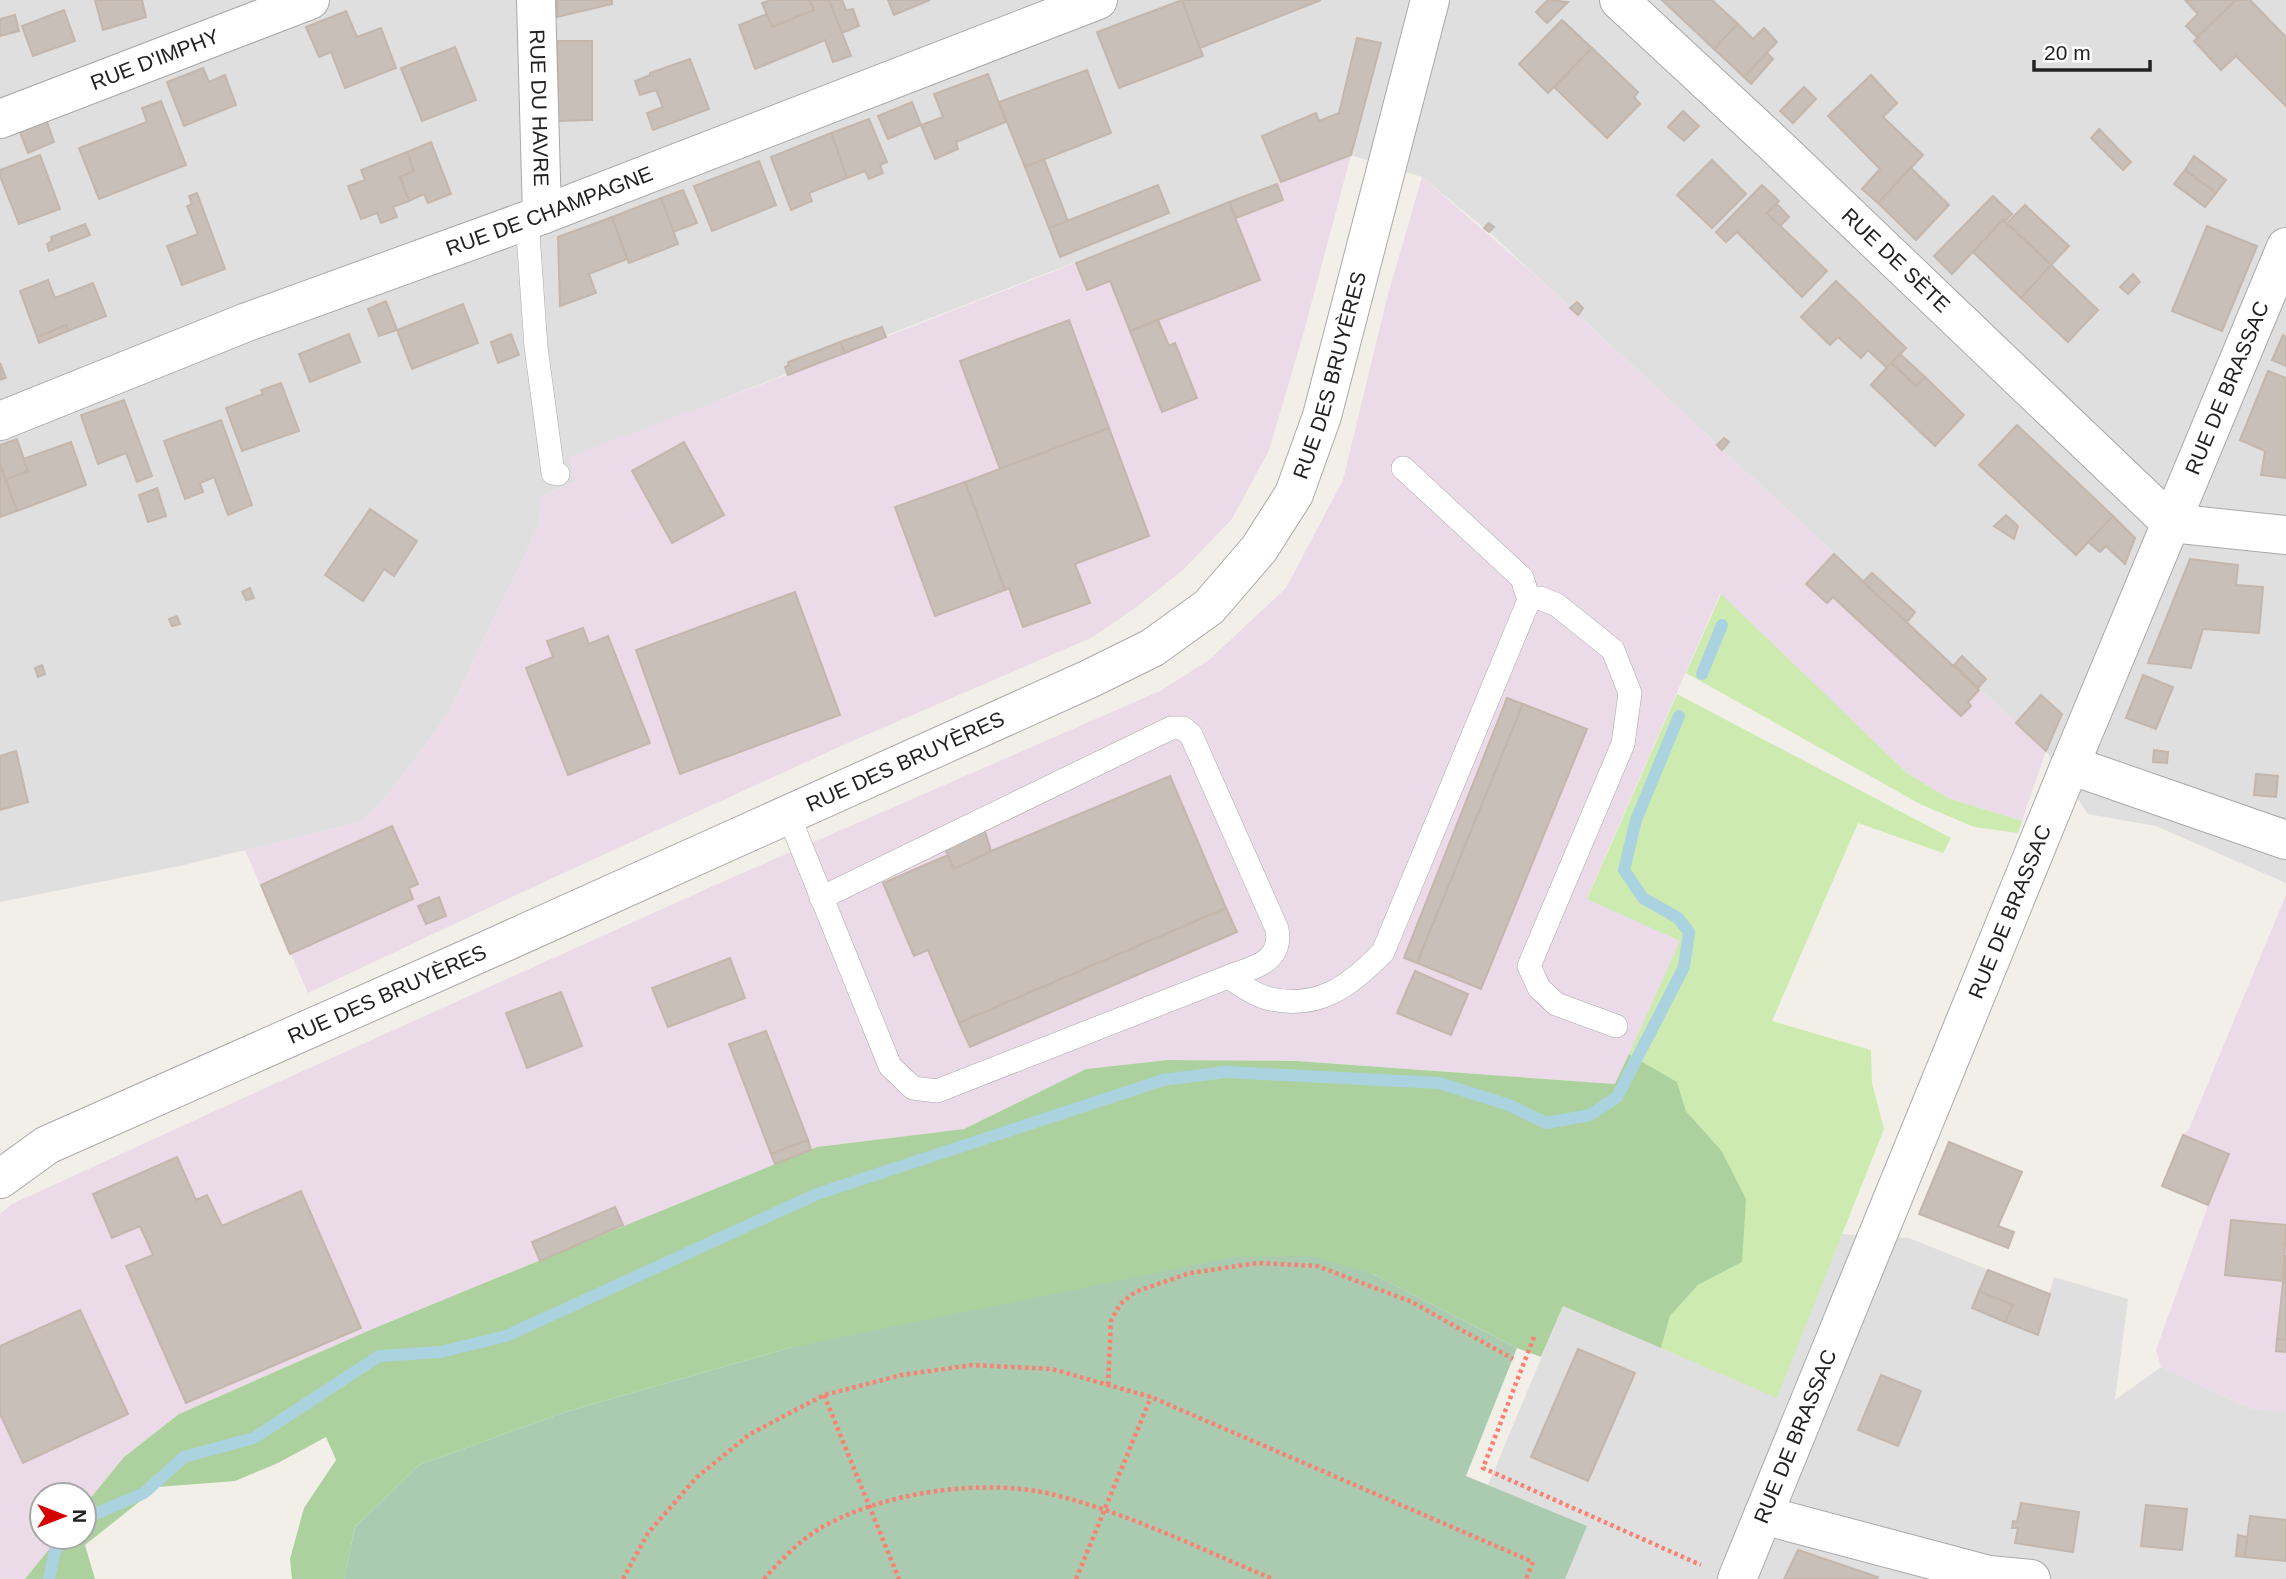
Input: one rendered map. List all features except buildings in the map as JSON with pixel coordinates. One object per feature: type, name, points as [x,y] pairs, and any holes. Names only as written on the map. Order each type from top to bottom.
[{"type":"street","name":"RUE D'IMPHY","points":[[0,119],[310,0]]},
{"type":"street","name":"RUE DU HAVRE","points":[[535,218],[536,0]]},
{"type":"street","name":"RUE DE CHAMPAGNE","points":[[0,421],[247,322],[535,218],[1098,0]]},
{"type":"street","name":"RUE DES BRUYÈRES","points":[[0,1179],[47,1145],[1152,649],[1209,607],[1259,550],[1294,494],[1322,416],[1430,0]]},
{"type":"street","name":"RUE DE SÈTE","points":[[1619,0],[1781,150],[2171,523]]},
{"type":"street","name":"RUE DE BRASSAC","points":[[1723,1574],[1763,1515],[2070,765],[2286,247]]},
{"type":"street","points":[[2171,523],[2286,536]]},
{"type":"street","points":[[2070,765],[2286,840]]},
{"type":"street","points":[[1763,1515],[1989,1575],[2031,1579]]},
{"type":"lane","points":[[535,218],[536,346],[553,472],[558,474]]},
{"type":"lane","points":[[1228,977],[1265,998],[1299,1002],[1332,994],[1357,978],[1383,952],[1529,600],[1522,578],[1403,468]]},
{"type":"lane","points":[[1529,600],[1540,598],[1557,605],[1613,650],[1630,693],[1623,744],[1529,966],[1539,988],[1556,1004],[1616,1026]]},
{"type":"lane","points":[[788,814],[821,898],[890,1066],[913,1088],[937,1091],[1228,977],[1263,963],[1274,954],[1279,943],[1277,929],[1191,735],[1183,728],[1171,728],[821,898]]},
{"type":"path","points":[[1108,1385],[1111,1321],[1120,1304],[1135,1292],[1190,1273],[1258,1263],[1317,1266],[1400,1297],[1513,1360]]},
{"type":"path","points":[[1534,1337],[1483,1468],[1723,1574]]},
{"type":"path","points":[[623,1579],[649,1533],[697,1477],[750,1434],[824,1395],[901,1374],[972,1365],[1052,1369],[1151,1397],[1533,1562],[1526,1579]]},
{"type":"path","points":[[824,1395],[899,1579]]},
{"type":"path","points":[[1076,1579],[1151,1397]]},
{"type":"path","points":[[764,1579],[775,1566],[818,1530],[869,1507],[934,1490],[995,1488],[1052,1494],[1104,1509],[1273,1579]]},
{"type":"shaded area","points":[[0,0],[2286,0],[2286,883],[2156,826],[2088,814],[2046,751],[1489,232],[1422,177],[1351,155],[722,399],[576,482],[542,495],[539,526],[448,714],[395,786],[363,821],[184,865],[0,902]]},
{"type":"shaded area","points":[[1351,155],[1269,450],[1232,519],[1183,570],[1138,606],[1091,638],[850,742],[308,993],[245,850],[363,821],[395,786],[448,714],[539,526],[542,495],[576,482],[568,457],[845,353]]},
{"type":"shaded area","points":[[1422,177],[1536,276],[2046,751],[2022,821],[1948,798],[1907,773],[1720,594],[1587,898],[1681,941],[1616,1084],[1297,1061],[1168,1060],[1086,1069],[964,1129],[817,1147],[377,1327],[179,1414],[124,1457],[98,1489],[98,1481],[28,1481],[28,1551],[48,1551],[25,1579],[0,1579],[0,1214],[12,1204],[722,882],[1160,691],[1209,660],[1286,588],[1343,480],[1387,298]]},
{"type":"shaded area","points":[[2286,895],[2286,1413],[2252,1409],[2161,1367],[2156,1350],[2208,1206],[2162,1186],[2183,1135],[2189,1129]]},
{"type":"shaded area","points":[[1841,1234],[1909,1238],[2049,1294],[2054,1277],[2128,1299],[2115,1400],[2161,1367],[2252,1409],[2286,1412],[2286,1579],[1565,1579],[1488,1485],[1563,1306],[1777,1397]]},
{"type":"green space","points":[[1721,594],[1907,773],[1948,798],[2022,821],[2018,833],[1974,827],[1920,804],[1686,673]]},
{"type":"green space","points":[[1677,694],[1951,838],[1943,853],[1858,823],[1772,1021],[1871,1050],[1872,1083],[1884,1129],[1777,1398],[1661,1348],[1670,1316],[1698,1285],[1742,1262],[1721,1150],[1686,1111],[1677,1082],[1629,1054],[1680,941],[1587,899]]},
{"type":"green space","points":[[1629,1054],[1677,1082],[1686,1111],[1721,1150],[1746,1199],[1742,1262],[1698,1285],[1670,1316],[1661,1348],[1563,1306],[1541,1357],[1517,1348],[1371,1273],[789,1348],[565,1412],[419,1465],[355,1527],[344,1579],[292,1579],[290,1559],[304,1508],[336,1460],[326,1437],[278,1463],[235,1481],[158,1487],[98,1535],[98,1489],[124,1457],[179,1414],[377,1327],[817,1147],[964,1129],[1086,1069],[1168,1060],[1297,1061],[1615,1084]]},
{"type":"green space","points":[[1309,1256],[1371,1273],[1517,1348],[1466,1476],[1587,1526],[1565,1579],[344,1579],[355,1527],[419,1465],[565,1412],[789,1348],[1233,1257]]},
{"type":"green space","points":[[48,1551],[87,1551],[95,1579],[25,1579]]},
{"type":"waterway","points":[[1702,674],[1722,625]]},
{"type":"waterway","points":[[98,1513],[144,1493],[184,1457],[254,1438],[379,1356],[440,1352],[506,1336],[817,1194],[1163,1080],[1225,1072],[1439,1083],[1509,1105],[1546,1123],[1590,1115],[1617,1097],[1684,967],[1689,932],[1678,918],[1643,898],[1624,870],[1636,820],[1679,716]]},
{"type":"waterway","points":[[49,1579],[55,1551]]}]
